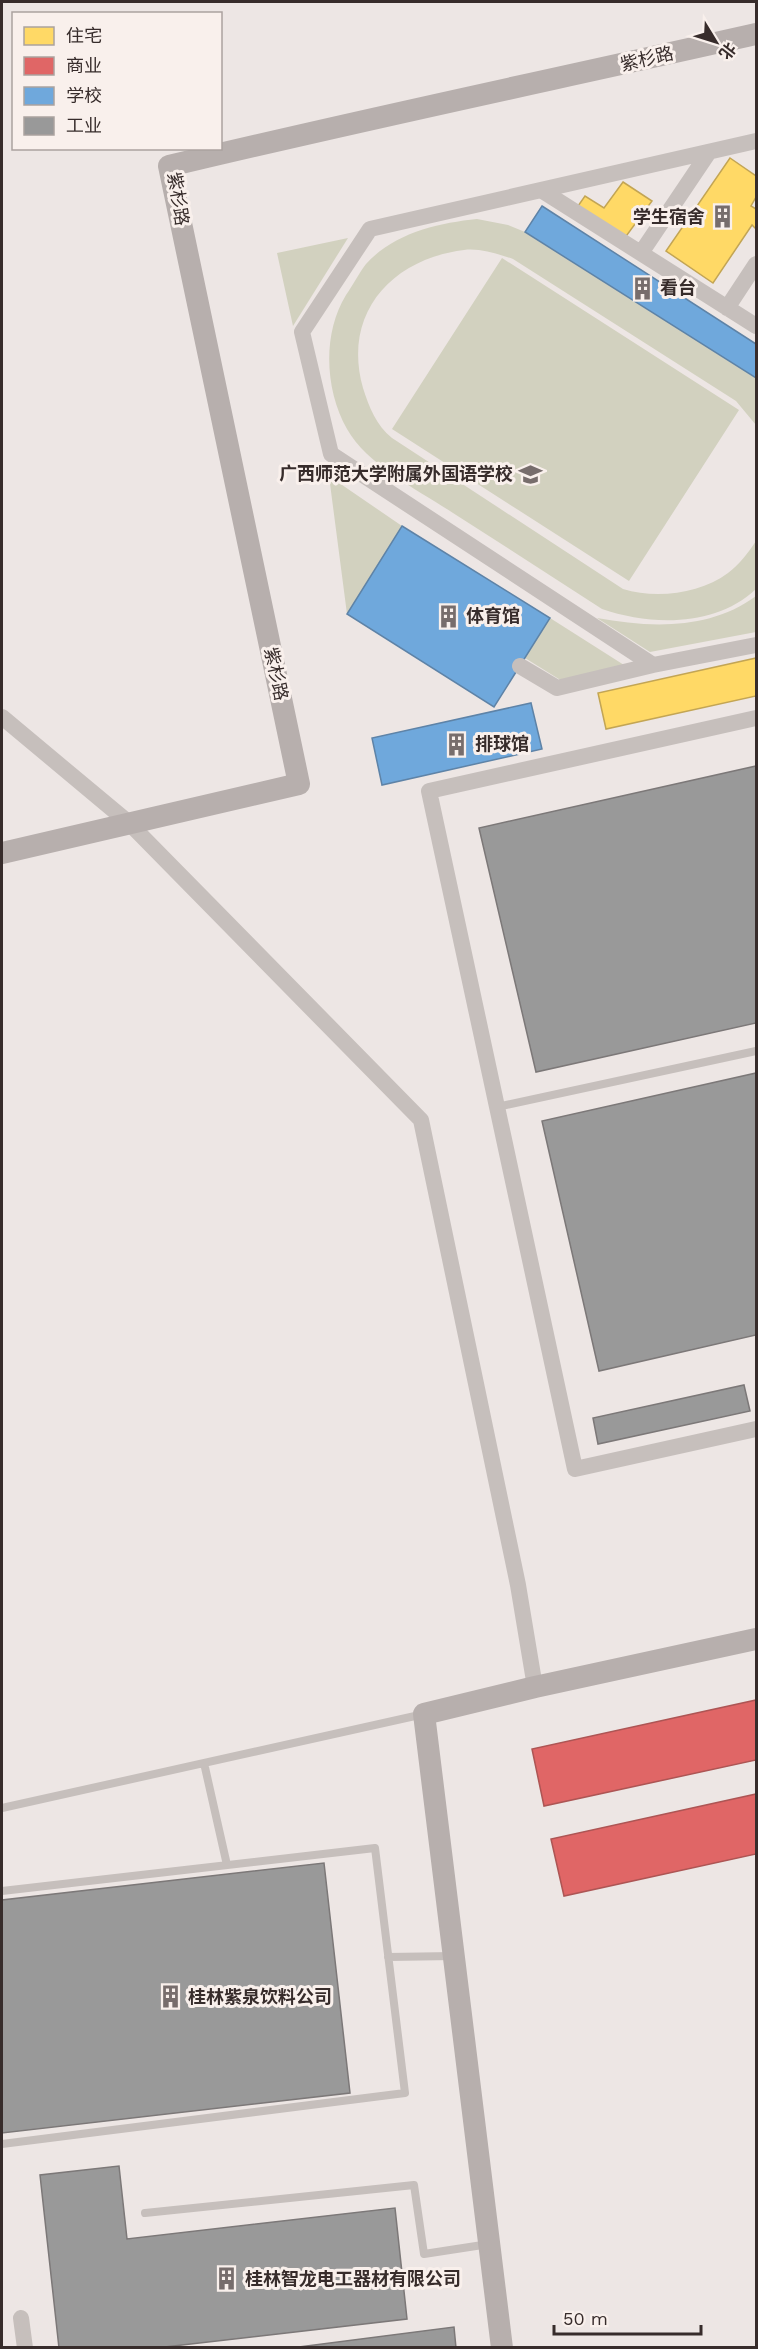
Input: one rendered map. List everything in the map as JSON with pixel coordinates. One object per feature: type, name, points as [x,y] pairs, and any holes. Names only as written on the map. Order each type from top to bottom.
[{"type":"main road","name":"紫杉路","points":[[129,823],[299,784],[169,166],[384,115],[482,96],[756,34]]},
{"type":"main road","points":[[2,853],[129,823]]},
{"type":"main road","points":[[502,2348],[424,1713],[756,1639]]},
{"type":"street","points":[[653,665],[331,454],[302,332],[370,229],[756,141]]},
{"type":"street","points":[[641,254],[710,152]]},
{"type":"street","points":[[540,190],[756,326]]},
{"type":"street","points":[[727,308],[756,264]]},
{"type":"street","points":[[520,666],[557,688],[653,665],[756,645]]},
{"type":"street","points":[[2,717],[129,823],[421,1120],[519,1586],[535,1687]]},
{"type":"street","points":[[756,718],[429,791],[575,1468],[756,1429]]},
{"type":"street","points":[[21,2318],[25,2348]]},
{"type":"lane","points":[[497,1107],[756,1051]]},
{"type":"lane","points":[[2,1808],[424,1713]]},
{"type":"lane","points":[[204,1763],[226,1865]]},
{"type":"lane","points":[[2,1891],[375,1848],[405,2093],[2,2144]]},
{"type":"lane","points":[[388,1957],[454,1956]]},
{"type":"lane","points":[[145,2213],[414,2185],[424,2254],[489,2244]]},
{"type":"green space","points":[[477,219],[508,225],[525,232],[756,378],[756,425],[736,401],[513,259],[476,250],[438,255],[414,265],[394,278],[378,295],[366,314],[360,336],[358,361],[363,388],[377,421],[392,438],[623,589],[663,594],[704,586],[732,570],[756,541],[756,589],[740,601],[722,611],[682,620],[641,618],[602,609],[395,476],[367,454],[347,429],[334,397],[329,362],[333,327],[346,295],[366,264],[390,244],[417,231],[447,223]]},
{"type":"green space","points":[[348,238],[293,326],[277,253]]},
{"type":"green space","points":[[502,258],[739,410],[629,581],[392,429]]},
{"type":"green space","points":[[329,476],[402,526],[347,614]]},
{"type":"green space","points":[[756,596],[756,632],[650,652],[597,618],[638,624],[680,624],[719,615]]},
{"type":"green space","points":[[550,618],[624,665],[562,681],[525,658]]},
{"type":"building: 住宅","name":"学生宿舍","points":[[730,158],[756,176],[756,197],[751,206],[756,209],[756,229],[752,225],[713,283],[666,251]]},
{"type":"building: 住宅","points":[[623,182],[652,201],[624,239],[578,206],[585,196],[604,208]]},
{"type":"building: 住宅","points":[[756,658],[756,696],[606,729],[598,693]]},
{"type":"building: 商业","points":[[756,1700],[756,1760],[544,1806],[532,1749]]},
{"type":"building: 商业","points":[[756,1794],[756,1854],[564,1896],[551,1839]]},
{"type":"building: 学校","name":"看台","points":[[542,206],[756,344],[756,378],[525,232]]},
{"type":"building: 学校","name":"体育馆","points":[[402,526],[550,618],[494,707],[347,614]]},
{"type":"building: 学校","name":"排球馆","points":[[531,703],[542,749],[382,785],[372,738]]},
{"type":"building: 工业","points":[[756,766],[756,1023],[536,1072],[479,828]]},
{"type":"building: 工业","points":[[756,1073],[756,1335],[599,1371],[542,1121]]},
{"type":"building: 工业","points":[[744,1385],[750,1411],[598,1444],[593,1418]]},
{"type":"building: 工业","name":"桂林紫泉饮料公司","points":[[324,1863],[350,2093],[2,2133],[2,1900]]},
{"type":"building: 工业","name":"桂林智龙电工器材有限公司","points":[[119,2166],[127,2239],[395,2208],[407,2319],[156,2348],[59,2348],[40,2175]]},
{"type":"building: 工业","points":[[454,2327],[456,2348],[291,2348]]},
{"type":"place","name":"学生宿舍","points":[[723,217]]},
{"type":"place","name":"看台","points":[[642,288]]},
{"type":"place","name":"广西师范大学附属外国语学校","points":[[531,474]]},
{"type":"place","name":"体育馆","points":[[448,616]]},
{"type":"place","name":"排球馆","points":[[457,744]]},
{"type":"place","name":"桂林紫泉饮料公司","points":[[170,1997]]},
{"type":"place","name":"桂林智龙电工器材有限公司","points":[[227,2279]]}]
